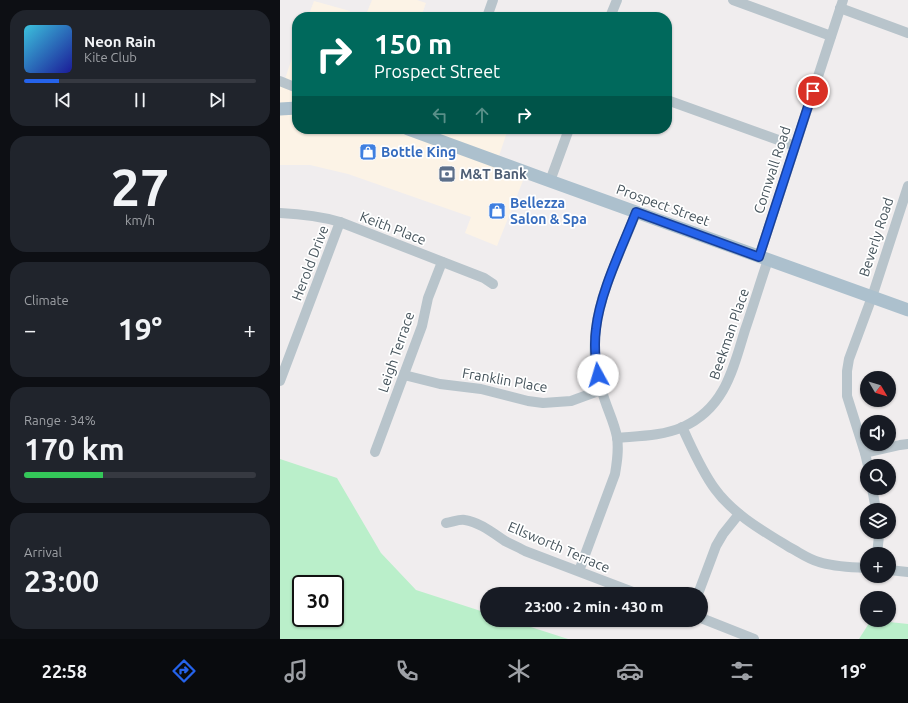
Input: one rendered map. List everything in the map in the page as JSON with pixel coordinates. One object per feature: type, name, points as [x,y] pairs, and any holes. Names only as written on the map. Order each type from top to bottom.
[{"type":"main road","points":[[280,109],[292,108]]},
{"type":"main road","name":"Prospect Street","points":[[421,134],[550,182],[908,310]]},
{"type":"street","points":[[489,12],[493,0]]},
{"type":"street","points":[[612,12],[617,0]]},
{"type":"street","points":[[733,0],[831,36]]},
{"type":"street","points":[[841,4],[908,32]]},
{"type":"street","name":"Cornwall Road","points":[[763,258],[795,146],[841,4]]},
{"type":"street","points":[[280,81],[292,86]]},
{"type":"street","points":[[672,102],[795,146]]},
{"type":"street","points":[[550,182],[567,134]]},
{"type":"street","name":"Beverly Road","points":[[866,459],[847,396],[847,371],[908,186]]},
{"type":"street","points":[[579,572],[615,474],[617,462],[617,438],[601,390],[598,375],[595,353],[596,328],[603,295],[636,212]]},
{"type":"street","name":"Keith Place","points":[[280,213],[321,216],[340,222],[484,278],[493,284]]},
{"type":"street","name":"Herold Drive","points":[[280,381],[340,222]]},
{"type":"street","name":"Beekman Place","points":[[617,438],[655,435],[682,427],[708,410],[718,399],[725,389],[730,377],[763,258]]},
{"type":"street","name":"Leigh Terrace","points":[[375,452],[422,326],[428,298],[442,262]]},
{"type":"street","name":"Franklin Place","points":[[404,375],[440,384],[481,388],[528,401],[543,403],[571,401],[601,390]]},
{"type":"street","points":[[682,427],[707,478],[723,499],[739,514],[768,534],[818,562],[830,565],[860,567]]},
{"type":"street","points":[[865,453],[900,444],[908,444]]},
{"type":"street","points":[[701,587],[716,546],[723,534],[739,514]]},
{"type":"street","name":"Ellsworth Terrace","points":[[446,523],[464,520],[470,521],[525,551],[619,587]]},
{"type":"street","points":[[896,571],[908,572]]},
{"type":"street","points":[[708,621],[754,639]]},
{"type":"shaded area","points":[[372,0],[417,0],[426,3],[423,12],[367,12]]},
{"type":"shaded area","points":[[314,1],[350,12],[310,12]]},
{"type":"shaded area","points":[[292,58],[292,134],[506,134],[497,162],[526,173],[497,246],[465,233],[471,217],[348,174],[310,165],[280,165],[280,81],[284,82]]},
{"type":"green space","points":[[280,459],[337,478],[381,553],[416,590],[480,611],[480,627],[531,627],[568,639],[280,639]]},
{"type":"green space","points":[[896,623],[908,624],[908,639],[859,639],[867,627],[896,627]]},
{"type":"place","name":"Bottle King","points":[[368,152]]},
{"type":"place","name":"M&T Bank","points":[[447,174]]},
{"type":"place","name":"Bellezza Salon & Spa","points":[[497,211]]},
{"type":"route","points":[[598,375],[595,358],[595,342],[599,311],[603,295],[636,212],[759,257],[813,91]]}]
